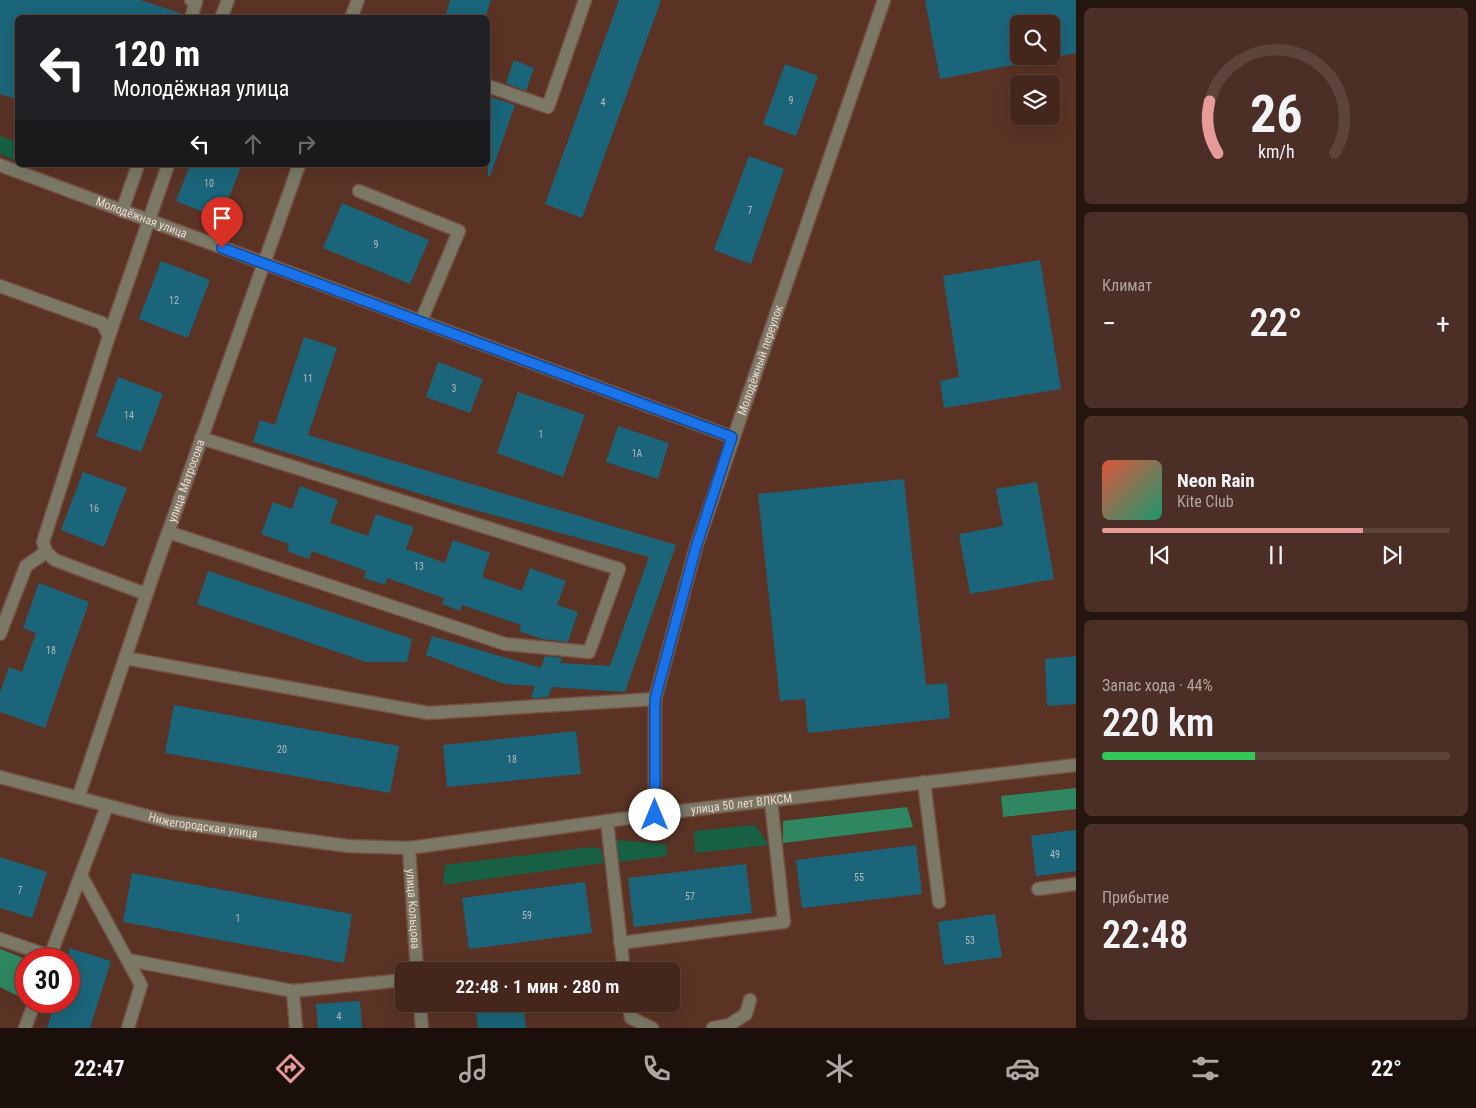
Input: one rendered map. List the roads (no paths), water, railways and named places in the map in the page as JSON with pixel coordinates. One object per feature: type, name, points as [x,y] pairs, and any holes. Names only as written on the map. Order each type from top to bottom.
[{"type":"street","points":[[191,0],[196,2],[192,15]]},
{"type":"street","points":[[222,15],[228,0]]},
{"type":"street","points":[[352,15],[358,0]]},
{"type":"street","points":[[490,87],[548,108],[585,0]]},
{"type":"street","name":"Молодёжный переулок","points":[[655,815],[655,699],[696,547],[732,437],[884,0]]},
{"type":"street","name":"Молодёжная улица","points":[[0,165],[732,437]]},
{"type":"street","points":[[122,211],[137,167]]},
{"type":"street","points":[[146,594],[56,560],[46,552],[43,542],[109,336],[167,167]]},
{"type":"street","name":"улица Матросова","points":[[78,798],[146,594],[298,167]]},
{"type":"street","points":[[359,191],[459,231],[420,321]]},
{"type":"street","points":[[0,286],[102,323],[109,336]]},
{"type":"street","points":[[168,532],[505,644],[589,652],[619,569],[201,438]]},
{"type":"street","points":[[0,634],[4,609],[26,566],[46,552]]},
{"type":"street","points":[[125,658],[428,713],[655,699]]},
{"type":"street","name":"улица 50 лет ВЛКСМ","points":[[409,848],[607,821],[1076,764]]},
{"type":"street","name":"Нижегородская улица","points":[[0,777],[107,806],[190,824],[348,846],[409,848]]},
{"type":"street","points":[[924,782],[939,902]]},
{"type":"street","points":[[620,943],[784,922],[771,801]]},
{"type":"street","points":[[54,948],[107,806]]},
{"type":"street","points":[[607,821],[623,962]]},
{"type":"street","name":"улица Кольцова","points":[[409,848],[416,962]]},
{"type":"street","points":[[81,875],[141,985],[128,1028]]},
{"type":"street","points":[[1038,889],[1076,884]]},
{"type":"street","points":[[0,939],[24,948]]},
{"type":"street","points":[[128,960],[293,991],[395,981]]},
{"type":"street","points":[[293,991],[296,1028]]},
{"type":"street","points":[[713,1028],[729,1025],[746,1014],[750,1000]]},
{"type":"street","points":[[421,1012],[422,1028]]},
{"type":"street","points":[[630,1012],[631,1018],[652,1028]]},
{"type":"street","points":[[26,1028],[31,1013]]}]
